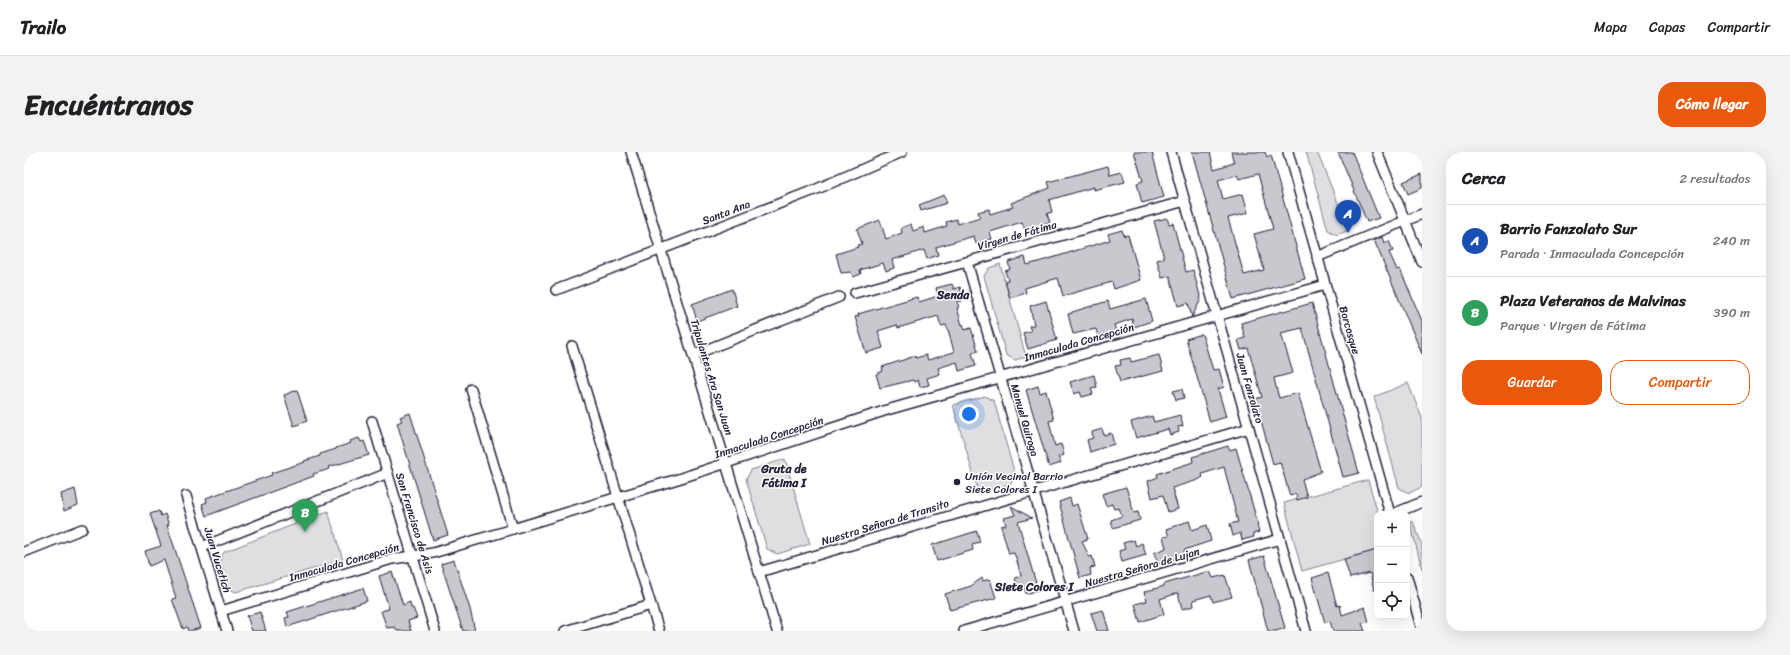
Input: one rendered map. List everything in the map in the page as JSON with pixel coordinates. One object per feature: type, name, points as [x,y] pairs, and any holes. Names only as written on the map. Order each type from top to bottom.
[{"type":"street","name":"Tripulantes Ara San Juan","points":[[631,152],[777,631]]},
{"type":"street","name":"Santa Ana","points":[[556,290],[818,189],[902,152]]},
{"type":"street","name":"Juan Fanzolato","points":[[1172,152],[1306,631]]},
{"type":"street","name":"Borcosque","points":[[1288,152],[1389,511]]},
{"type":"street","points":[[1377,152],[1422,262]]},
{"type":"street","name":"Virgen de Fátima","points":[[855,293],[1185,201]]},
{"type":"street","points":[[1317,257],[1422,214]]},
{"type":"street","name":"Manuel Quiroga","points":[[967,262],[1074,631]]},
{"type":"street","name":"Inmaculada Concepción","points":[[221,611],[392,558],[433,554],[726,464],[882,412],[1325,284]]},
{"type":"street","points":[[693,354],[839,297]]},
{"type":"street","points":[[572,346],[659,631]]},
{"type":"street","points":[[471,389],[513,529]]},
{"type":"street","name":"San Francisco de Asis","points":[[372,421],[435,631]]},
{"type":"street","name":"Nuestra Señora de Transito","points":[[759,572],[1249,428]]},
{"type":"street","points":[[202,547],[388,474]]},
{"type":"street","name":"Juan Vucetich","points":[[186,496],[227,631]]},
{"type":"street","points":[[1402,511],[1421,505]]},
{"type":"street","points":[[24,552],[82,529]]},
{"type":"street","name":"Nuestra Señora de Lujan","points":[[964,631],[1280,539]]},
{"type":"street","points":[[1409,583],[1422,630]]},
{"type":"street","points":[[565,631],[651,605]]},
{"type":"shaded area","points":[[1306,152],[1317,152],[1349,230],[1337,235],[1328,230]]},
{"type":"shaded area","points":[[1000,264],[1026,357],[1015,360],[1006,355],[984,276],[989,268]]},
{"type":"shaded area","points":[[1408,383],[1422,418],[1422,487],[1409,493],[1399,488],[1374,397]]},
{"type":"shaded area","points":[[985,396],[994,401],[1015,475],[1010,484],[979,494],[953,405]]},
{"type":"shaded area","points":[[785,459],[810,544],[777,554],[767,549],[746,479],[751,470]]},
{"type":"shaded area","points":[[1368,480],[1377,511],[1374,511],[1374,551],[1302,571],[1284,503]]},
{"type":"shaded area","points":[[328,511],[343,560],[236,592],[227,588],[220,561],[224,552]]},
{"type":"shaded area","points":[[1410,522],[1413,522],[1422,544],[1422,569]]},
{"type":"building","points":[[1134,152],[1152,152],[1164,197],[1142,203],[1137,183],[1143,181]]},
{"type":"building","points":[[1192,152],[1210,152],[1214,169],[1234,163],[1231,152],[1265,152],[1267,157],[1271,155],[1305,279],[1233,299]],"holes":[[[1258,174],[1273,229],[1254,234],[1264,270],[1244,275],[1228,218],[1248,213],[1243,194],[1223,199],[1218,180],[1237,175],[1239,179]]]},
{"type":"building","points":[[1338,152],[1352,152],[1379,218],[1367,222]]},
{"type":"building","points":[[1108,166],[1110,175],[1122,172],[1125,182],[1094,190],[1094,187],[1049,200],[1052,212],[1047,214],[1050,222],[1025,230],[1022,222],[990,232],[992,239],[976,244],[974,236],[936,247],[938,255],[927,259],[924,250],[892,260],[894,268],[886,271],[883,263],[860,270],[861,274],[853,277],[851,272],[841,273],[836,254],[858,247],[857,245],[862,244],[857,229],[880,220],[886,239],[902,233],[901,228],[911,224],[913,231],[924,227],[925,233],[947,226],[946,222],[956,219],[958,224],[980,217],[978,212],[989,209],[990,214],[1013,207],[1011,203],[1050,188],[1048,182]]},
{"type":"building","points":[[1422,174],[1422,188],[1408,194],[1403,182]]},
{"type":"building","points":[[944,195],[947,203],[921,211],[919,205]]},
{"type":"building","points":[[1167,218],[1169,224],[1173,223],[1186,272],[1193,270],[1201,299],[1192,317],[1188,303],[1178,306],[1170,276],[1162,278],[1157,260],[1164,258],[1154,221]]},
{"type":"building","points":[[1122,230],[1124,236],[1128,235],[1141,280],[1114,289],[1112,282],[1063,296],[1058,278],[1025,288],[1026,293],[1010,298],[1005,281],[1008,280],[1005,271],[1010,269],[1008,262],[1025,257],[1027,265],[1052,258],[1110,240],[1108,234]]},
{"type":"building","points":[[1382,237],[1384,243],[1389,241],[1393,251],[1389,252],[1397,270],[1400,269],[1422,321],[1422,354],[1374,240]]},
{"type":"building","points":[[952,284],[954,289],[960,287],[962,301],[957,302],[959,307],[957,308],[965,330],[971,328],[978,351],[972,353],[976,366],[959,371],[957,362],[938,368],[940,374],[927,378],[929,385],[920,387],[918,380],[914,382],[913,380],[880,388],[876,374],[883,371],[882,367],[915,356],[916,358],[926,355],[928,360],[954,352],[949,333],[946,325],[941,326],[938,316],[898,328],[897,325],[878,331],[883,348],[866,353],[855,317],[859,316],[858,314],[917,297],[919,302],[938,296],[936,288]]},
{"type":"building","points":[[732,289],[737,306],[697,321],[692,304]]},
{"type":"building","points":[[1146,299],[1152,321],[1134,327],[1132,319],[1114,325],[1116,331],[1098,337],[1096,329],[1073,334],[1068,314],[1072,312],[1108,301],[1110,309]]},
{"type":"building","points":[[1046,301],[1057,340],[1028,349],[1023,333],[1031,331],[1029,326],[1034,325],[1030,306]]},
{"type":"building","points":[[1312,303],[1359,473],[1343,477],[1302,328],[1281,333],[1293,373],[1274,378],[1279,398],[1298,393],[1321,472],[1302,479],[1307,497],[1297,500],[1296,494],[1290,496],[1280,462],[1273,464],[1255,399],[1262,397],[1251,358],[1248,348],[1241,350],[1238,340],[1245,338],[1241,323]]},
{"type":"building","points":[[1202,334],[1213,370],[1219,369],[1224,387],[1218,389],[1226,417],[1210,422],[1186,339]]},
{"type":"building","points":[[1159,355],[1163,371],[1120,382],[1115,366],[1121,365],[1120,360],[1130,358],[1131,362]]},
{"type":"building","points":[[1094,375],[1097,387],[1091,388],[1093,394],[1082,397],[1080,392],[1074,394],[1070,382]]},
{"type":"building","points":[[1038,386],[1040,393],[1046,391],[1054,420],[1049,421],[1055,446],[1061,444],[1064,455],[1058,457],[1061,463],[1049,467],[1026,390]]},
{"type":"building","points":[[1182,389],[1184,398],[1176,400],[1173,391]]},
{"type":"building","points":[[297,390],[307,421],[294,426],[284,395]]},
{"type":"building","points":[[410,413],[448,535],[433,540],[397,423],[402,421],[400,417]]},
{"type":"building","points":[[1180,415],[1183,426],[1178,427],[1179,432],[1170,435],[1168,429],[1136,438],[1131,422],[1152,416],[1154,422]]},
{"type":"building","points":[[1102,429],[1104,435],[1111,433],[1114,444],[1090,452],[1087,440],[1093,438],[1092,432]]},
{"type":"building","points":[[359,438],[361,442],[364,441],[369,455],[329,467],[330,469],[313,474],[314,476],[206,516],[202,504],[207,502],[206,498],[272,475],[271,473],[305,462],[304,461],[320,456],[320,454],[351,443],[350,441]]},
{"type":"building","points":[[1228,446],[1230,450],[1236,448],[1258,524],[1259,532],[1253,534],[1254,537],[1242,540],[1240,533],[1233,536],[1230,524],[1238,522],[1224,467],[1202,474],[1203,477],[1198,480],[1172,488],[1178,509],[1168,512],[1163,495],[1152,498],[1148,481],[1158,477],[1157,474],[1193,462],[1192,457]]},
{"type":"building","points":[[1126,487],[1134,513],[1138,512],[1140,520],[1113,528],[1111,520],[1122,516],[1119,508],[1114,509],[1112,504],[1106,506],[1102,494]]},
{"type":"building","points":[[75,489],[78,505],[64,511],[61,494]]},
{"type":"building","points":[[1070,498],[1072,506],[1077,504],[1088,539],[1082,541],[1089,557],[1092,556],[1095,567],[1090,568],[1091,575],[1080,578],[1059,502]]},
{"type":"building","points":[[1011,506],[1032,518],[1018,522],[1038,590],[1026,594],[1024,587],[1019,589],[1015,578],[1021,576],[1017,561],[1014,553],[1009,554],[1001,526],[1006,525],[1004,518],[1015,515]]},
{"type":"building","points":[[159,511],[161,516],[165,514],[169,525],[167,525],[201,628],[190,631],[188,631],[187,627],[183,629],[172,599],[176,598],[164,560],[149,566],[145,551],[161,546],[150,514]]},
{"type":"building","points":[[1189,521],[1192,530],[1207,525],[1211,541],[1184,550],[1185,556],[1158,564],[1154,553],[1166,548],[1163,537],[1169,536],[1166,529]]},
{"type":"building","points":[[977,531],[980,542],[972,544],[973,550],[937,561],[932,545]]},
{"type":"building","points":[[1134,540],[1136,546],[1142,543],[1146,555],[1122,562],[1119,551],[1125,549],[1123,543]]},
{"type":"building","points":[[1374,551],[1374,590],[1370,573],[1350,578],[1344,559]]},
{"type":"building","points":[[1264,556],[1285,628],[1276,631],[1268,631],[1249,560]]},
{"type":"building","points":[[454,560],[470,609],[475,631],[463,631],[441,564]]},
{"type":"building","points":[[1210,571],[1213,578],[1225,575],[1232,597],[1213,602],[1211,595],[1193,600],[1194,606],[1182,609],[1178,593],[1160,599],[1164,614],[1140,622],[1135,604],[1147,601],[1144,592],[1164,586],[1164,584]]},
{"type":"building","points":[[392,572],[403,605],[410,602],[411,608],[413,608],[417,618],[408,621],[411,631],[397,631],[395,627],[387,628],[381,611],[389,609],[379,576]]},
{"type":"building","points":[[1328,573],[1337,606],[1340,605],[1342,615],[1365,607],[1369,622],[1362,623],[1365,631],[1333,631],[1330,621],[1325,623],[1312,578]]},
{"type":"building","points":[[982,578],[983,581],[990,579],[996,598],[950,610],[945,594],[971,586]]},
{"type":"building","points":[[363,588],[367,601],[287,627],[285,618],[289,617],[287,612]]},
{"type":"building","points":[[1103,610],[1109,631],[1097,631],[1091,613]]},
{"type":"building","points":[[260,612],[266,631],[252,631],[247,616]]},
{"type":"place","name":"Barrio Fanzolato Sur","points":[[1348,233]]},
{"type":"place","name":"Unión Vecinal Barrio Siete Colores I","points":[[957,482]]},
{"type":"place","name":"Plaza Veteranos de Malvinas","points":[[305,532]]},
{"type":"district","name":"Senda","points":[[953,295]]},
{"type":"district","name":"Gruta de Fátima I","points":[[784,476]]},
{"type":"district","name":"Siete Colores I","points":[[1034,587]]}]
